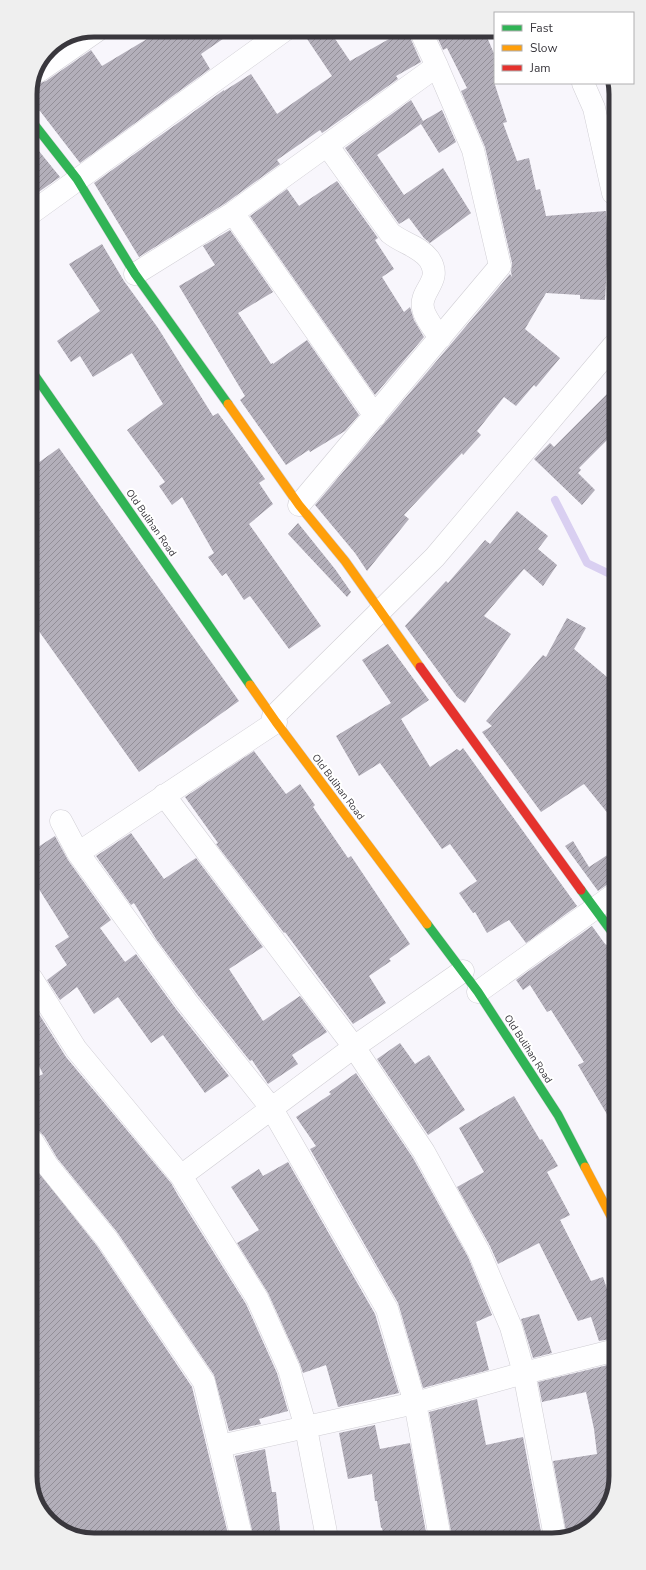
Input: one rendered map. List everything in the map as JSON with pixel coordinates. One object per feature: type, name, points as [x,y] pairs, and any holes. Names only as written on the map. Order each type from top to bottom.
[{"type":"street","points":[[37,209],[77,178],[275,37]]},
{"type":"street","points":[[300,505],[500,266],[473,150],[438,66],[424,37]]},
{"type":"street","points":[[43,68],[87,38]]},
{"type":"street","points":[[135,274],[233,213],[438,66]]},
{"type":"street","points":[[583,84],[594,108],[606,124],[609,153]]},
{"type":"street","points":[[37,127],[77,178],[135,274],[300,505],[345,561],[380,612],[609,928]]},
{"type":"street","points":[[327,145],[390,233],[397,239],[420,250],[429,259],[434,271],[432,284],[424,296],[423,309],[440,338]]},
{"type":"street","points":[[233,213],[375,416]]},
{"type":"street","points":[[78,853],[275,720],[435,557],[609,351]]},
{"type":"street","name":"Old Bulihan Road","points":[[37,379],[275,720],[478,992],[558,1115],[609,1213]]},
{"type":"street","points":[[164,795],[354,1047],[424,1152],[479,1252],[511,1327],[524,1373],[555,1533]]},
{"type":"street","points":[[61,821],[78,853],[186,1001],[272,1109],[387,1309],[415,1403],[439,1533]]},
{"type":"street","points":[[478,992],[609,898]]},
{"type":"street","points":[[181,1176],[354,1047],[463,971]]},
{"type":"street","points":[[37,987],[76,1049],[181,1176],[257,1298],[289,1369],[306,1428],[327,1533]]},
{"type":"street","points":[[37,1149],[107,1239],[204,1382],[241,1533]]},
{"type":"street","points":[[220,1446],[415,1403],[609,1352]]},
{"type":"building","points":[[150,37],[226,37],[201,54],[210,69],[80,163],[40,111],[37,109],[38,83],[46,81],[91,50],[102,66]]},
{"type":"building","points":[[306,37],[334,37],[350,61],[393,37],[410,37],[421,62],[396,76],[398,79],[322,133],[320,130],[277,160],[280,164],[226,203],[139,257],[94,183],[224,90],[251,74],[277,114],[332,76]]},
{"type":"building","points":[[437,37],[487,37],[494,54],[494,84],[507,122],[503,123],[517,161],[529,158],[536,190],[540,189],[546,216],[606,211],[608,247],[605,300],[580,299],[580,295],[546,293],[525,329],[560,358],[536,387],[534,385],[516,406],[504,397],[477,431],[481,435],[463,455],[462,453],[404,515],[409,519],[367,571],[355,553],[315,505],[510,274],[512,277],[512,263],[485,147],[461,91],[467,88],[447,48],[443,50]]},
{"type":"building","points":[[411,100],[423,121],[442,110],[456,142],[439,153],[421,124],[377,155],[404,195],[443,168],[471,213],[430,243],[424,238],[409,218],[399,224],[345,148]]},
{"type":"building","points":[[37,149],[60,177],[37,193]]},
{"type":"building","points":[[337,181],[378,238],[375,240],[394,269],[382,277],[404,312],[410,307],[414,320],[424,337],[375,395],[250,216],[287,189],[299,206]]},
{"type":"building","points":[[230,230],[273,292],[238,313],[271,364],[307,340],[359,415],[345,431],[310,452],[309,450],[286,465],[240,400],[245,396],[179,286],[215,265],[203,246]]},
{"type":"building","points":[[102,244],[124,281],[158,328],[213,416],[218,413],[265,479],[259,483],[273,504],[249,524],[321,626],[289,649],[250,596],[244,600],[226,573],[222,576],[208,557],[214,553],[182,497],[172,505],[159,486],[165,482],[127,430],[163,404],[132,353],[93,377],[80,356],[71,362],[57,341],[100,311],[69,264]]},
{"type":"building","points":[[609,392],[609,438],[579,468],[581,470],[578,473],[595,490],[582,505],[534,459],[550,443],[554,447]]},
{"type":"building","points":[[59,448],[239,701],[139,772],[37,628],[37,464]]},
{"type":"building","points":[[517,511],[548,536],[538,549],[557,565],[543,586],[524,569],[484,616],[511,634],[465,703],[457,697],[405,626],[446,581],[448,583],[485,540],[490,544]]},
{"type":"building","points":[[298,523],[335,569],[351,592],[347,597],[288,534]]},
{"type":"building","points":[[567,618],[586,628],[574,649],[609,679],[609,815],[584,784],[541,812],[482,732],[492,726],[486,721],[543,655],[546,657]]},
{"type":"building","points":[[388,644],[429,700],[401,719],[430,767],[457,749],[460,751],[463,748],[577,906],[526,943],[509,920],[487,933],[475,912],[473,913],[459,893],[477,881],[450,844],[442,849],[380,763],[359,776],[336,736],[391,703],[362,660]]},
{"type":"building","points":[[254,751],[286,794],[300,784],[315,805],[313,807],[348,858],[351,856],[410,944],[389,959],[391,961],[369,976],[386,1003],[353,1024],[285,932],[284,933],[216,844],[218,843],[185,797]]},
{"type":"building","points":[[131,833],[164,879],[196,858],[263,947],[229,969],[263,1021],[300,996],[327,1032],[292,1055],[298,1064],[268,1084],[252,1060],[250,1061],[196,993],[156,939],[134,903],[131,905],[96,856]]},
{"type":"building","points":[[55,836],[68,860],[111,920],[100,928],[125,962],[136,954],[176,1009],[229,1076],[205,1093],[163,1035],[151,1043],[118,997],[94,1014],[77,987],[60,1000],[47,980],[67,965],[55,946],[69,937],[37,886],[37,848]]},
{"type":"building","points":[[573,841],[589,867],[609,854],[609,884],[598,891],[565,846]]},
{"type":"building","points":[[592,926],[605,944],[609,946],[609,1118],[578,1065],[584,1062],[551,1010],[547,1012],[530,985],[523,990],[516,980]]},
{"type":"building","points":[[37,1011],[66,1057],[171,1183],[246,1304],[277,1373],[288,1411],[259,1419],[261,1424],[229,1431],[214,1375],[117,1232],[57,1158],[44,1136],[37,1131],[37,1077],[43,1074],[37,1062]]},
{"type":"building","points":[[400,1043],[415,1064],[429,1055],[465,1110],[428,1135],[377,1059]]},
{"type":"building","points":[[356,1073],[413,1158],[468,1257],[492,1315],[476,1322],[489,1370],[423,1388],[398,1303],[310,1149],[316,1146],[296,1117],[331,1094],[329,1092]]},
{"type":"building","points":[[514,1096],[540,1140],[542,1139],[558,1166],[547,1172],[570,1215],[560,1220],[591,1281],[603,1277],[609,1295],[609,1339],[599,1341],[591,1317],[578,1321],[539,1243],[498,1264],[490,1246],[457,1187],[484,1172],[459,1128]]},
{"type":"building","points":[[288,1162],[375,1314],[399,1393],[338,1407],[326,1365],[303,1373],[268,1293],[237,1243],[259,1230],[231,1187],[259,1169],[263,1176]]},
{"type":"building","points":[[37,1170],[97,1246],[192,1387],[228,1533],[90,1533],[76,1530],[59,1521],[51,1514],[43,1501],[37,1483]]},
{"type":"building","points":[[539,1314],[552,1353],[533,1358],[521,1319]]},
{"type":"building","points":[[609,1365],[609,1483],[603,1501],[595,1514],[587,1521],[566,1531],[553,1461],[597,1454],[594,1429],[586,1392],[542,1402],[538,1382]]},
{"type":"building","points":[[477,1399],[486,1445],[523,1437],[541,1533],[451,1533],[429,1412]]},
{"type":"building","points":[[375,1425],[380,1449],[410,1443],[426,1533],[383,1533],[377,1501],[375,1501],[372,1474],[348,1479],[339,1433]]},
{"type":"building","points":[[265,1449],[272,1492],[276,1492],[280,1533],[253,1533],[235,1456]]},
{"type":"waterway","points":[[555,500],[587,563],[609,574]]},
{"type":"traffic: fast","points":[[37,128],[77,179],[135,274],[228,404]]},
{"type":"traffic: fast","points":[[37,379],[250,685]]},
{"type":"traffic: fast","points":[[581,890],[609,928]]},
{"type":"traffic: fast","points":[[427,924],[478,992],[558,1115],[585,1167]]},
{"type":"traffic: slow","points":[[228,404],[299,505],[345,561],[420,667]]},
{"type":"traffic: slow","points":[[250,685],[427,924]]},
{"type":"traffic: slow","points":[[585,1167],[609,1213]]},
{"type":"traffic: jam","points":[[420,667],[581,890]]}]
